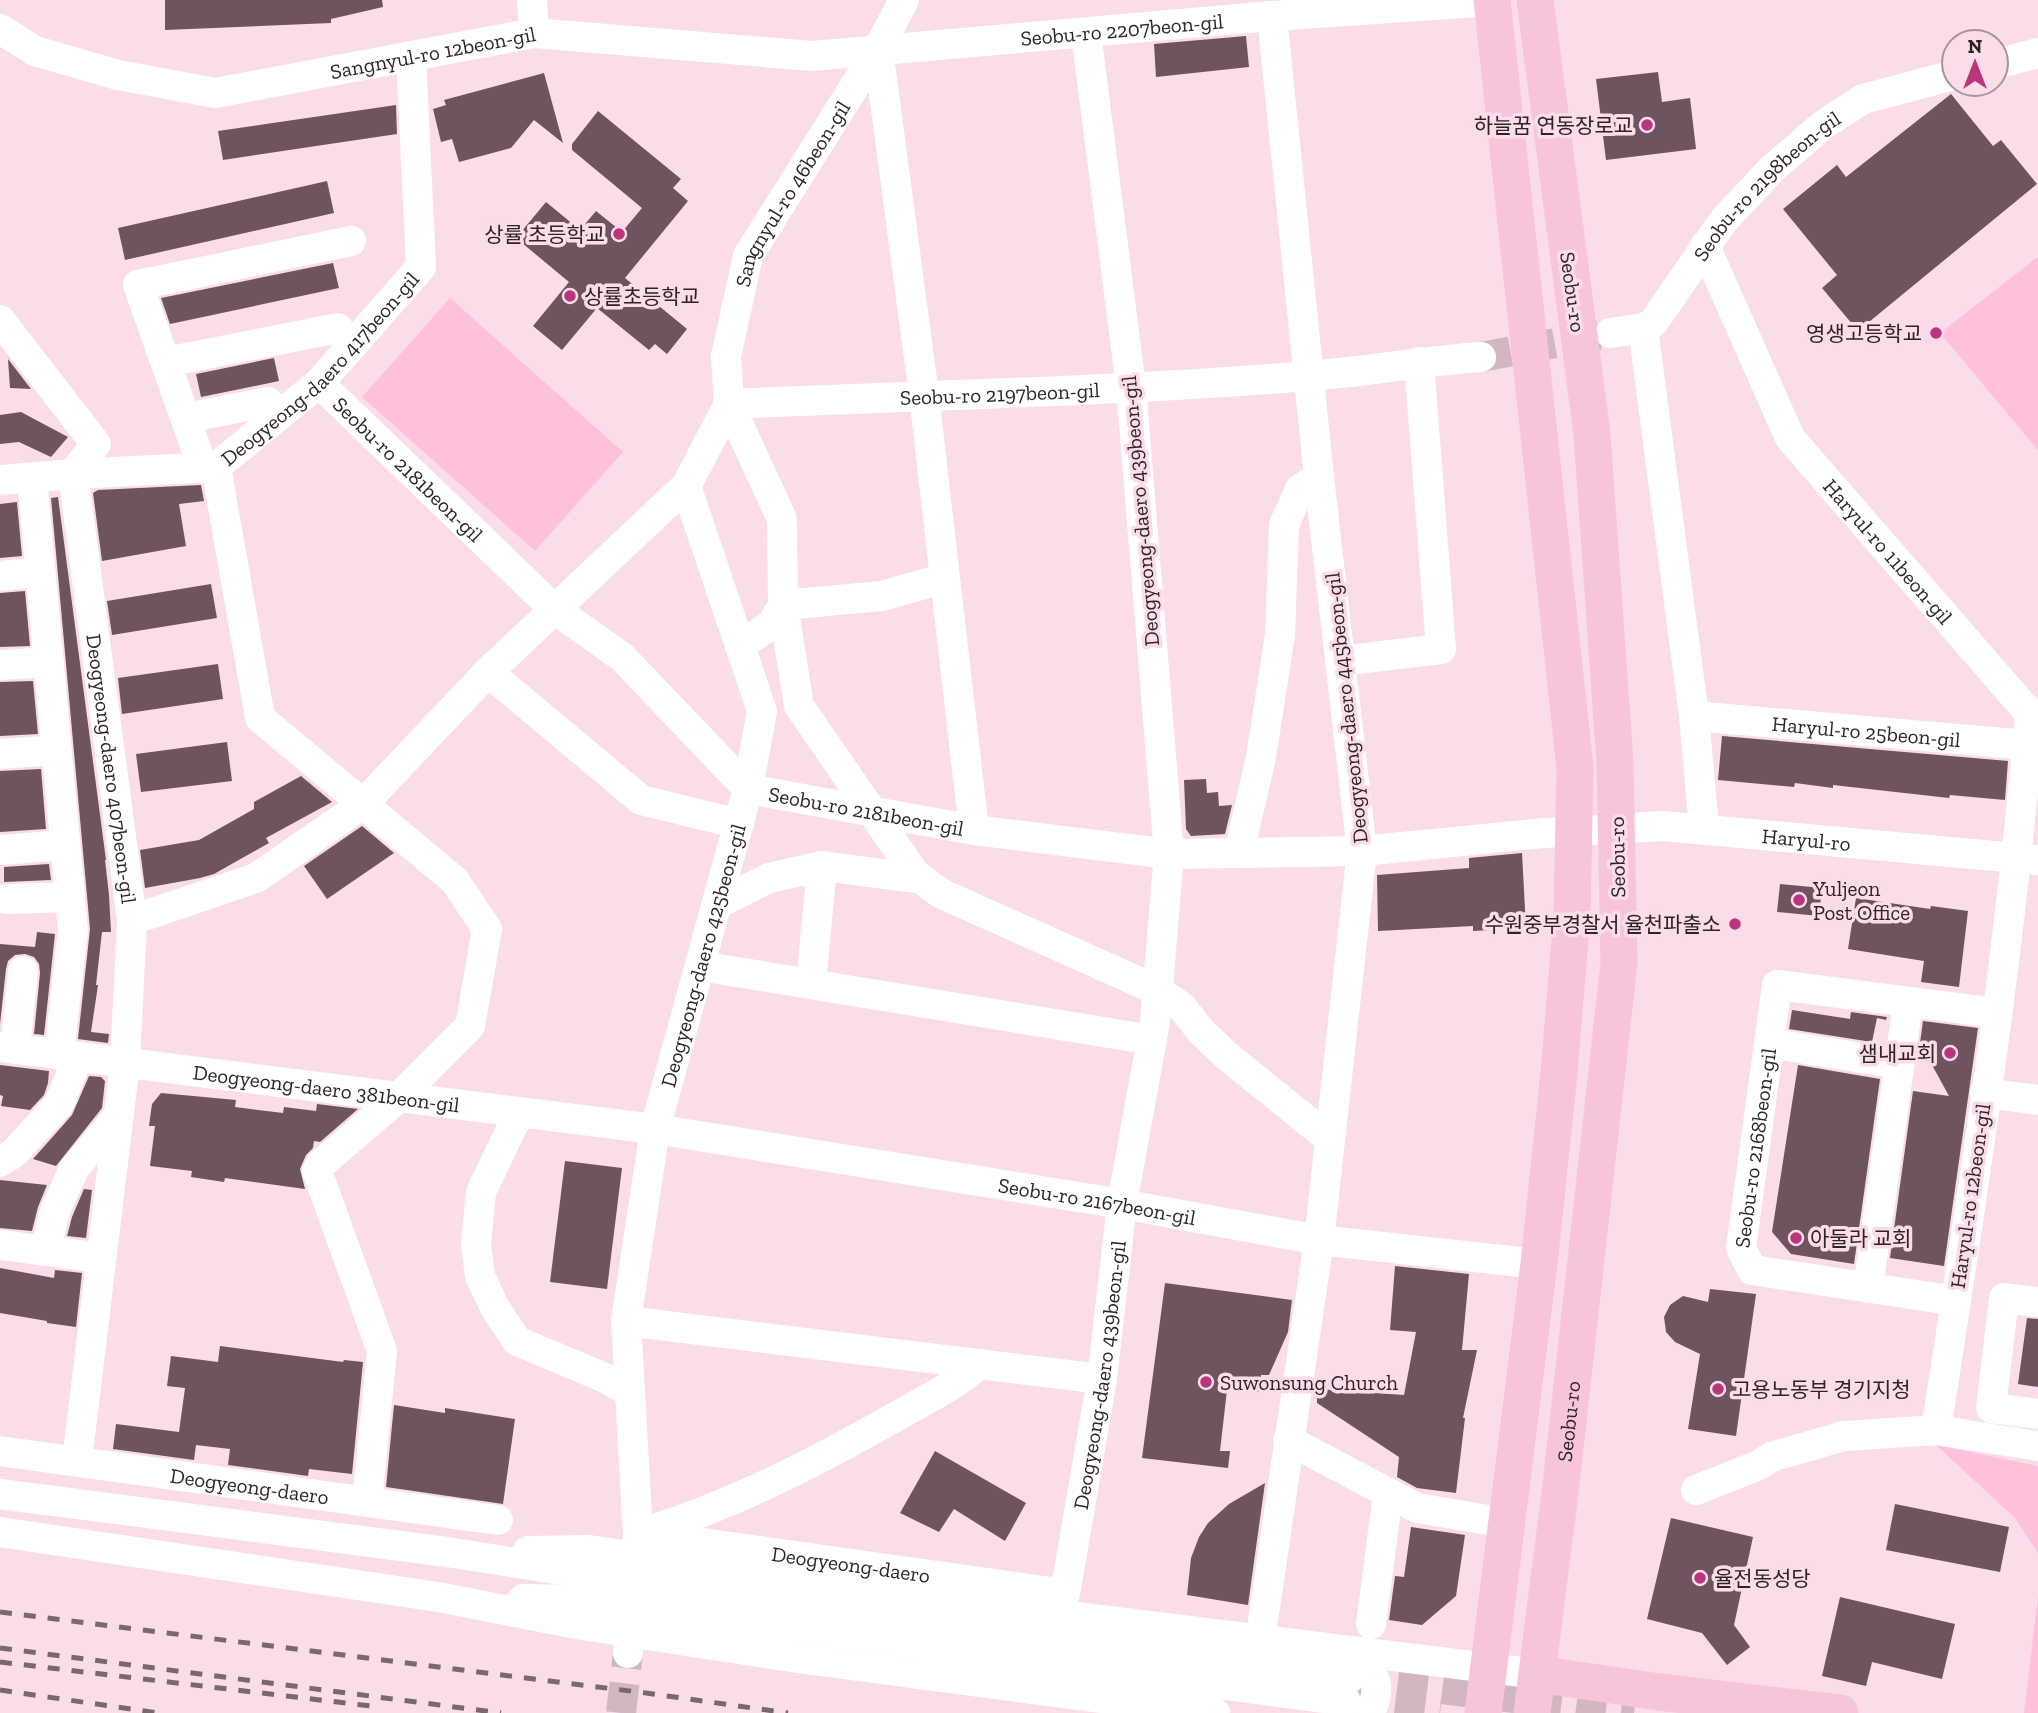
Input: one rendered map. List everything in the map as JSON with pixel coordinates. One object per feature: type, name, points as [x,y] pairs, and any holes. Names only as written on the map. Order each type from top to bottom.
[{"type":"main road","name":"Seobu-ro","points":[[1532,1713],[1619,963],[1615,763],[1592,434],[1535,0]]},
{"type":"main road","name":"Seobu-ro","points":[[1483,1713],[1539,1264],[1559,1073],[1572,916],[1575,768],[1492,1]]},
{"type":"main road","points":[[1537,1674],[1659,1692],[1840,1713]]},
{"type":"main road","points":[[1628,1713],[1630,1706],[1659,1692]]},
{"type":"street","points":[[532,0],[534,33]]},
{"type":"street","name":"Sangnyul-ro 46beon-gil","points":[[729,404],[726,356],[748,256],[878,49],[904,0]]},
{"type":"street","name":"Seobu-ro 2207beon-gil","points":[[878,49],[1272,16],[1492,1]]},
{"type":"street","name":"Deogyeong-daero 445beon-gil","points":[[1263,1621],[1319,1240],[1362,851],[1319,477],[1272,16]]},
{"type":"street","name":"Sangnyul-ro 12beon-gil","points":[[0,29],[36,51],[118,75],[215,93],[534,33],[812,56],[878,49]]},
{"type":"street","name":"Deogyeong-daero 439beon-gil","points":[[1066,1594],[1102,1379],[1122,1204],[1152,1040],[1169,854],[1131,387],[1086,33]]},
{"type":"street","points":[[878,49],[924,395],[974,830]]},
{"type":"street","points":[[2010,60],[2038,53]]},
{"type":"street","name":"Deogyeong-daero 417beon-gil","points":[[367,1502],[382,1351],[317,1171],[321,1164],[399,1097],[470,1027],[487,929],[455,881],[260,718],[209,468],[319,383],[421,267],[411,56]]},
{"type":"street","name":"Seobu-ro 2198beon-gil","points":[[1643,328],[1653,323],[1724,220],[1773,168],[1823,125],[1863,99],[1940,79]]},
{"type":"street","points":[[0,481],[73,474],[209,468],[186,418],[138,285],[351,241]]},
{"type":"street","name":"Haryul-ro 11beon-gil","points":[[1705,246],[1790,438],[2030,714],[2033,746],[2027,859]]},
{"type":"street","points":[[0,320],[96,444],[73,474]]},
{"type":"street","points":[[166,362],[338,328]]},
{"type":"street","points":[[1610,333],[1643,328],[1694,716],[1704,828]]},
{"type":"street","name":"Seobu-ro 2197beon-gil","points":[[729,404],[1131,387],[1309,376],[1481,357]]},
{"type":"street","points":[[1340,661],[1441,649],[1419,362]]},
{"type":"street","name":"Seobu-ro 2181beon-gil","points":[[319,383],[554,609],[622,657],[748,789],[974,830],[1169,854],[1362,851],[1574,831]]},
{"type":"street","points":[[186,418],[268,402]]},
{"type":"street","points":[[132,920],[256,878],[363,804],[488,672],[686,486],[729,404]]},
{"type":"street","points":[[729,404],[782,519],[783,605],[799,706],[915,874],[940,893],[1157,990],[1182,1007],[1200,1030],[1227,1056],[1330,1139]]},
{"type":"street","name":"Deogyeong-daero 407beon-gil","points":[[73,474],[132,920],[125,1063],[77,1461]]},
{"type":"street","points":[[1239,853],[1261,757],[1280,635],[1284,526],[1300,489],[1319,477]]},
{"type":"street","points":[[0,1162],[14,1153],[59,1104],[68,1056],[73,930],[32,478]]},
{"type":"street","name":"Deogyeong-daero 425beon-gil","points":[[628,1653],[638,1534],[626,1321],[654,1129],[748,789],[762,712],[686,486]]},
{"type":"street","points":[[0,576],[40,572]]},
{"type":"street","points":[[783,605],[882,596],[945,578]]},
{"type":"street","points":[[740,646],[772,624],[783,605]]},
{"type":"street","points":[[0,665],[48,662]]},
{"type":"street","points":[[488,672],[642,800],[738,824]]},
{"type":"street","name":"Haryul-ro 25beon-gil","points":[[1694,716],[2033,746]]},
{"type":"street","points":[[0,754],[56,750]]},
{"type":"street","name":"Haryul-ro","points":[[1574,831],[1663,826],[1704,828],[2027,859]]},
{"type":"street","points":[[0,850],[65,845]]},
{"type":"street","name":"Haryul-ro 12beon-gil","points":[[1936,1430],[1996,1013],[2027,859]]},
{"type":"street","points":[[716,904],[769,878],[822,866],[922,879]]},
{"type":"street","points":[[811,984],[822,866]]},
{"type":"street","points":[[7,899],[70,898]]},
{"type":"street","points":[[699,966],[1152,1040]]},
{"type":"street","points":[[7,1048],[23,971]]},
{"type":"street","name":"Seobu-ro 2168beon-gil","points":[[1908,1003],[1777,985],[1741,1248],[1752,1270],[1956,1301]]},
{"type":"street","points":[[1868,1288],[1908,1003],[1996,1013]]},
{"type":"street","points":[[1769,1043],[1899,1064]]},
{"type":"street","name":"Deogyeong-daero 381beon-gil","points":[[7,1048],[654,1129]]},
{"type":"street","points":[[1985,1093],[2038,1100]]},
{"type":"street","points":[[524,1113],[515,1121],[481,1192],[476,1244],[480,1276],[495,1308],[517,1341],[603,1377],[630,1392]]},
{"type":"street","points":[[45,1251],[55,1211],[74,1168],[118,1116]]},
{"type":"street","name":"Seobu-ro 2167beon-gil","points":[[654,1129],[1122,1204],[1319,1240],[1539,1264]]},
{"type":"street","points":[[0,1245],[101,1258]]},
{"type":"street","points":[[2038,1302],[2004,1298],[1991,1408],[2038,1414]]},
{"type":"street","points":[[626,1321],[1102,1379]]},
{"type":"street","points":[[638,1534],[690,1518],[765,1486],[877,1428],[963,1378],[979,1364]]},
{"type":"street","points":[[1696,1490],[1759,1465],[1771,1457],[1844,1436],[1936,1430],[2038,1446]]},
{"type":"street","points":[[1288,1440],[1417,1508],[1506,1523]]},
{"type":"street","name":"Deogyeong-daero","points":[[0,1451],[498,1520]]},
{"type":"street","points":[[0,1494],[447,1552],[586,1587],[798,1658],[1215,1713]]},
{"type":"street","points":[[1371,1623],[1388,1494]]},
{"type":"street","points":[[0,1532],[438,1597],[586,1587],[829,1586],[1355,1686]]},
{"type":"street","name":"Deogyeong-daero","points":[[638,1534],[1066,1594]]},
{"type":"street","points":[[586,1587],[1132,1660],[1355,1686],[1488,1668],[1537,1674]]},
{"type":"shaded area","points":[[2038,257],[2038,450],[1940,333]]},
{"type":"shaded area","points":[[450,298],[623,452],[535,551],[362,397]]},
{"type":"shaded area","points":[[1936,1445],[2038,1466],[2038,1553],[2015,1518]]},
{"type":"shaded area","points":[[2038,1597],[2038,1713],[2024,1713]]},
{"type":"building","points":[[165,0],[382,0],[383,7],[331,19],[331,23],[165,30]]},
{"type":"building","points":[[1246,36],[1249,67],[1156,77],[1154,44]]},
{"type":"building","name":"하늘꿈 연동장로교","points":[[1658,72],[1662,102],[1690,98],[1696,149],[1606,160],[1596,79]]},
{"type":"building","points":[[544,73],[563,143],[534,120],[511,148],[459,162],[452,139],[441,142],[433,109],[446,105],[444,100]]},
{"type":"building","points":[[1946,98],[1954,98],[1993,146],[2001,140],[2037,184],[1858,331],[1822,288],[1837,275],[1783,209],[1837,165],[1846,177]]},
{"type":"building","points":[[396,105],[397,134],[223,160],[218,131]]},
{"type":"building","name":"상률 초등학교","points":[[598,111],[681,179],[673,188],[688,201],[625,278],[687,329],[667,354],[655,344],[649,350],[597,308],[562,350],[533,326],[569,282],[516,238],[546,202],[580,230],[596,211],[622,232],[642,208],[572,150],[572,144]]},
{"type":"building","points":[[327,181],[334,213],[125,260],[118,228]]},
{"type":"building","points":[[333,263],[339,288],[170,324],[161,298]]},
{"type":"building","points":[[274,358],[279,381],[201,397],[196,374]]},
{"type":"building","points":[[8,359],[31,389],[10,388]]},
{"type":"building","points":[[21,412],[68,437],[51,457],[19,442],[0,444],[0,415]]},
{"type":"building","points":[[201,485],[204,501],[179,504],[186,546],[102,561],[93,493],[98,490]]},
{"type":"building","points":[[58,497],[109,895],[111,932],[102,932],[91,1032],[109,1034],[108,1043],[78,1039],[90,929],[51,498]]},
{"type":"building","points":[[17,502],[22,556],[0,558],[0,504]]},
{"type":"building","points":[[211,584],[217,618],[112,635],[107,601]]},
{"type":"building","points":[[25,591],[30,646],[0,647],[0,593]]},
{"type":"building","points":[[218,664],[223,699],[122,714],[118,678]]},
{"type":"building","points":[[33,681],[38,734],[0,736],[0,682]]},
{"type":"building","points":[[1722,736],[2008,761],[2005,800],[1950,795],[1949,798],[1833,785],[1833,788],[1795,783],[1794,787],[1718,780]]},
{"type":"building","points":[[227,742],[232,781],[141,792],[136,754]]},
{"type":"building","points":[[41,769],[46,829],[0,832],[0,771]]},
{"type":"building","points":[[301,776],[332,802],[266,838],[269,843],[214,874],[145,888],[140,850],[199,840],[254,809],[254,802]]},
{"type":"building","points":[[1206,779],[1207,793],[1218,792],[1219,806],[1232,805],[1225,834],[1191,836],[1186,829],[1184,780]]},
{"type":"building","points":[[362,826],[394,853],[327,899],[304,866]]},
{"type":"building","points":[[1522,853],[1526,928],[1473,931],[1473,926],[1378,931],[1377,875],[1469,868],[1469,858]]},
{"type":"building","points":[[49,864],[51,880],[4,882],[4,867]]},
{"type":"building","name":"Yuljeon Post Office","points":[[1780,884],[1822,888],[1819,916],[1777,912]]},
{"type":"building","points":[[1856,898],[1930,909],[1931,906],[1968,911],[1959,987],[1921,982],[1924,961],[1848,949]]},
{"type":"building","points":[[37,932],[55,934],[44,1035],[34,1034],[39,964],[34,957],[25,954],[15,955],[8,961],[0,1024],[0,944],[35,947]]},
{"type":"building","points":[[1792,1010],[1850,1019],[1851,1012],[1887,1017],[1886,1020],[1877,1018],[1872,1042],[1789,1029]]},
{"type":"building","points":[[1923,1021],[1978,1028],[1944,1266],[1890,1258],[1913,1091],[1949,1096],[1920,1043]]},
{"type":"building","points":[[0,1065],[49,1071],[44,1095],[30,1110],[1,1106],[3,1096],[0,1095]]},
{"type":"building","points":[[1798,1065],[1880,1079],[1854,1264],[1791,1254],[1772,1232]]},
{"type":"building","points":[[89,1076],[101,1077],[105,1081],[102,1108],[56,1166],[33,1159],[72,1115]]},
{"type":"building","points":[[161,1093],[236,1100],[235,1107],[283,1113],[284,1107],[316,1111],[317,1104],[358,1109],[320,1142],[314,1141],[313,1148],[306,1155],[300,1169],[305,1189],[225,1178],[224,1182],[191,1177],[192,1171],[150,1166],[155,1126],[149,1126],[152,1104]]},
{"type":"building","points":[[565,1161],[622,1168],[607,1289],[550,1282]]},
{"type":"building","points":[[0,1180],[47,1185],[32,1231],[0,1228]]},
{"type":"building","points":[[84,1189],[92,1190],[86,1238],[67,1236],[72,1217]]},
{"type":"building","points":[[1395,1266],[1469,1274],[1462,1350],[1477,1350],[1463,1418],[1456,1493],[1417,1488],[1397,1477],[1399,1457],[1317,1403],[1317,1389],[1404,1395],[1416,1332],[1390,1330]]},
{"type":"building","points":[[0,1268],[54,1278],[55,1270],[82,1273],[76,1327],[0,1313]]},
{"type":"building","name":"Suwonsung Church","points":[[1165,1283],[1292,1300],[1288,1332],[1269,1375],[1261,1375],[1260,1392],[1227,1390],[1220,1451],[1230,1451],[1228,1468],[1142,1458]]},
{"type":"building","name":"고용노동부 경기지청","points":[[1710,1289],[1756,1294],[1736,1436],[1688,1429],[1700,1354],[1675,1342],[1666,1332],[1664,1317],[1670,1305],[1683,1296],[1708,1302]]},
{"type":"building","points":[[2027,1318],[2038,1319],[2038,1387],[2018,1384]]},
{"type":"building","points":[[220,1346],[343,1362],[363,1362],[352,1474],[309,1469],[308,1476],[228,1465],[230,1449],[196,1445],[194,1460],[113,1449],[116,1424],[179,1432],[185,1388],[167,1386],[171,1356],[218,1362]]},
{"type":"building","points":[[394,1405],[445,1413],[445,1408],[515,1419],[503,1504],[386,1487]]},
{"type":"building","points":[[935,1451],[1026,1503],[1005,1541],[954,1509],[939,1532],[900,1513]]},
{"type":"building","points":[[1265,1483],[1248,1605],[1187,1595],[1191,1558],[1208,1523],[1229,1504]]},
{"type":"building","points":[[1895,1504],[2009,1527],[2000,1572],[1886,1550]]},
{"type":"building","name":"율전동성당","points":[[1671,1518],[1753,1537],[1734,1625],[1750,1647],[1727,1665],[1702,1633],[1647,1619]]},
{"type":"building","points":[[1411,1527],[1465,1535],[1456,1596],[1422,1625],[1389,1620],[1395,1576],[1404,1577]]},
{"type":"building","points":[[1840,1597],[1955,1624],[1942,1679],[1872,1662],[1866,1686],[1822,1676]]},
{"type":"tunnel","points":[[1481,357],[1599,335]]},
{"type":"tunnel","points":[[621,1713],[628,1653]]},
{"type":"tunnel","points":[[1353,1678],[1634,1713]]},
{"type":"tunnel","points":[[1350,1702],[1440,1713]]},
{"type":"railway","points":[[0,1612],[788,1713]]},
{"type":"railway","points":[[0,1648],[501,1713]]},
{"type":"railway","points":[[0,1662],[371,1706]]},
{"type":"railway","points":[[0,1690],[158,1713]]},
{"type":"place","name":"하늘꿈 연동장로교","points":[[1647,125]]},
{"type":"place","name":"상률 초등학교","points":[[619,234]]},
{"type":"place","name":"상률초등학교","points":[[570,296]]},
{"type":"place","name":"영생고등학교","points":[[1936,333]]},
{"type":"place","name":"Yuljeon Post Office","points":[[1799,900]]},
{"type":"place","name":"수원중부경찰서 율천파출소","points":[[1735,924]]},
{"type":"place","name":"샘내교회","points":[[1950,1053]]},
{"type":"place","name":"아둘라 교회","points":[[1796,1238]]},
{"type":"place","name":"Suwonsung Church","points":[[1206,1382]]},
{"type":"place","name":"고용노동부 경기지청","points":[[1718,1389]]},
{"type":"place","name":"율전동성당","points":[[1700,1578]]}]
